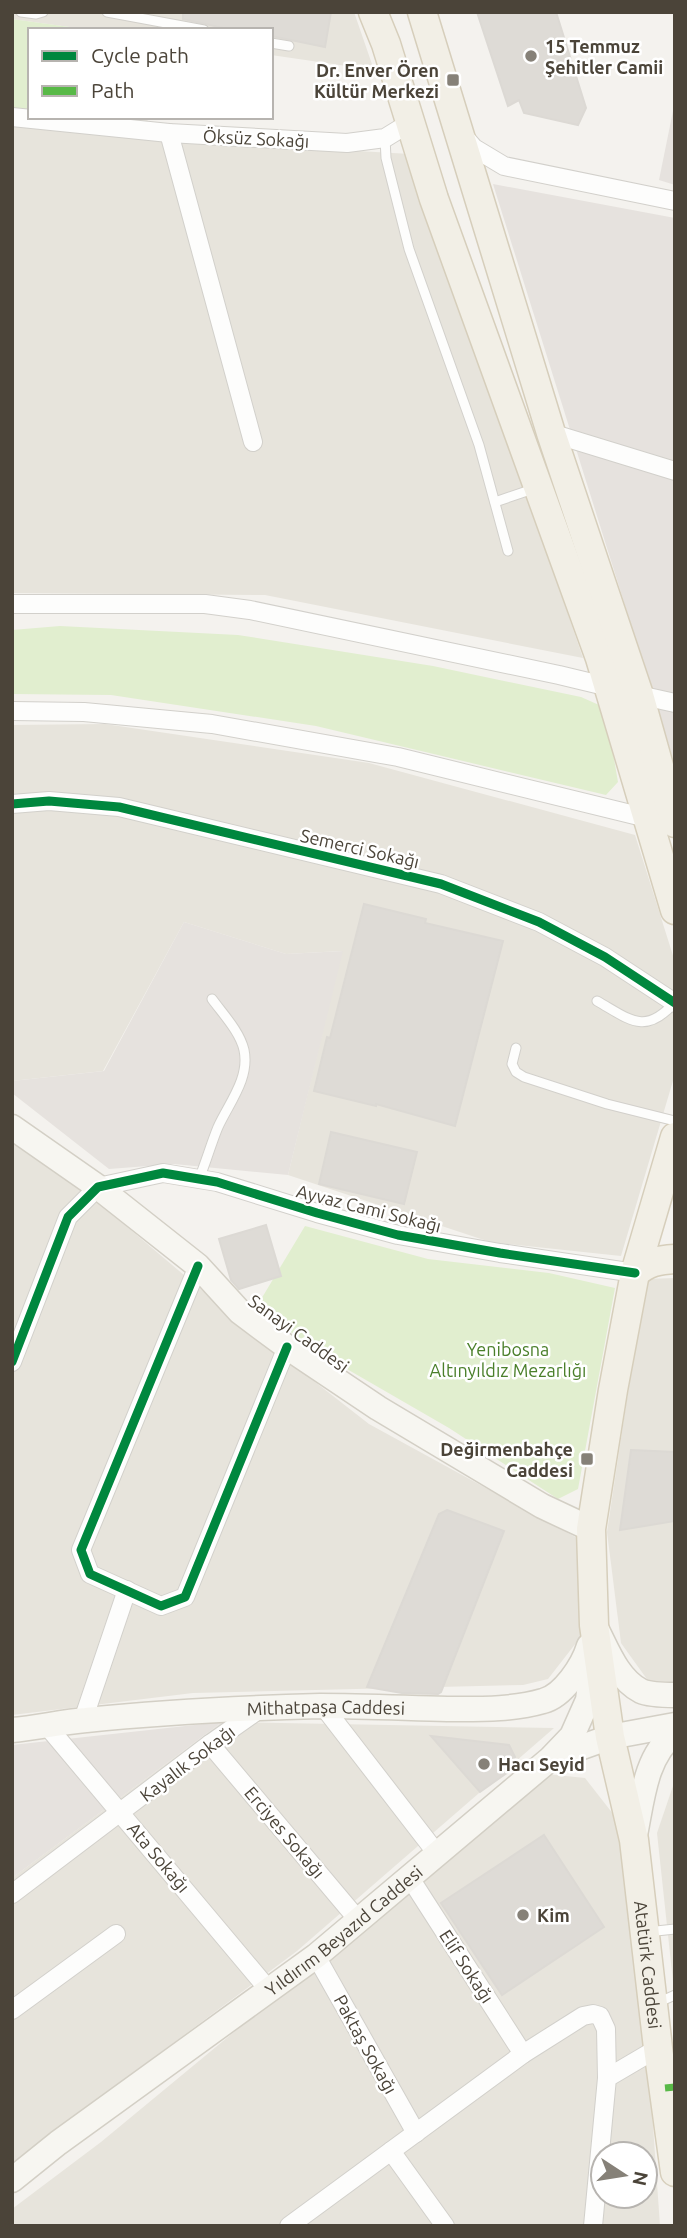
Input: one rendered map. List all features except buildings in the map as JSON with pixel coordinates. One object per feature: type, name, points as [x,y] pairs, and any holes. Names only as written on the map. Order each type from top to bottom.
[{"type":"main road","points":[[373,12],[386,44],[434,199],[609,687],[661,820]]},
{"type":"main road","points":[[424,14],[551,433],[639,695],[675,910]]},
{"type":"main road","name":"Sanayi Caddesi","points":[[12,1127],[98,1187],[198,1266],[240,1312],[287,1347],[378,1408],[530,1499],[591,1529]]},
{"type":"main road","name":"Atatürk Caddesi","points":[[675,1137],[635,1273],[612,1390],[591,1529],[594,1625],[610,1737],[634,1840],[645,1932],[664,2000],[658,2048],[670,2087],[675,2172]]},
{"type":"main road","points":[[635,1273],[644,1265],[655,1261],[675,1259]]},
{"type":"main road","points":[[594,1625],[616,1666],[630,1681],[642,1691],[675,1695]]},
{"type":"main road","name":"Mithatpaşa Caddesi","points":[[12,1730],[83,1720],[261,1708],[323,1706],[483,1709],[546,1701],[565,1687],[579,1669],[589,1649],[594,1625]]},
{"type":"main road","name":"Yıldırım Beyazıd Caddesi","points":[[12,2180],[58,2143],[316,1956],[550,1759],[572,1736],[588,1700],[593,1670],[594,1625]]},
{"type":"main road","points":[[550,1759],[610,1737],[675,1725]]},
{"type":"main road","points":[[634,1840],[653,1760],[663,1742],[675,1733]]},
{"type":"main road","points":[[550,1759],[590,1753],[601,1755],[616,1766]]},
{"type":"street","name":"Öksüz Sokağı","points":[[32,119],[169,133],[347,143],[385,138],[411,122]]},
{"type":"street","points":[[458,130],[474,148],[505,166],[675,201]]},
{"type":"street","points":[[169,133],[253,443]]},
{"type":"street","points":[[475,184],[487,173],[505,166]]},
{"type":"street","points":[[551,433],[675,471]]},
{"type":"street","points":[[12,604],[205,604],[239,608],[609,687]]},
{"type":"street","points":[[639,695],[675,703]]},
{"type":"street","points":[[12,711],[84,712],[212,724],[398,757],[661,820]]},
{"type":"street","name":"Semerci Sokağı","points":[[12,804],[48,801],[119,807],[441,884],[539,922],[606,957],[674,1003]]},
{"type":"street","name":"Ayvaz Cami Sokağı","points":[[98,1187],[163,1173],[217,1182],[317,1213],[398,1234],[500,1253],[635,1273]]},
{"type":"street","points":[[12,1362],[68,1217],[98,1187]]},
{"type":"street","points":[[198,1266],[81,1550],[90,1574],[161,1606],[185,1597],[287,1347]]},
{"type":"street","points":[[83,1720],[127,1590]]},
{"type":"street","points":[[323,1706],[438,1855]]},
{"type":"street","name":"Kayalık Sokağı","points":[[12,1895],[261,1708]]},
{"type":"street","name":"Ata Sokağı","points":[[48,1727],[268,1989]]},
{"type":"street","name":"Erciyes Sokağı","points":[[210,1744],[359,1921]]},
{"type":"street","name":"Elif Sokağı","points":[[410,1878],[523,2054]]},
{"type":"street","points":[[12,2010],[116,1934]]},
{"type":"street","name":"Paktaş Sokağı","points":[[316,1956],[416,2133]]},
{"type":"street","points":[[289,2226],[523,2054],[583,2015],[593,2014],[600,2017],[607,2029],[607,2078],[593,2226]]},
{"type":"street","points":[[607,2078],[658,2048]]},
{"type":"street","points":[[391,2151],[445,2226]]},
{"type":"lane","points":[[21,12],[43,12]]},
{"type":"lane","points":[[107,12],[193,28]]},
{"type":"lane","points":[[273,43],[289,46]]},
{"type":"lane","points":[[385,138],[386,159],[409,249],[479,445],[508,551]]},
{"type":"lane","points":[[495,502],[538,487]]},
{"type":"lane","points":[[200,1179],[216,1131],[245,1068],[241,1040],[212,999]]},
{"type":"lane","points":[[597,1001],[631,1020],[640,1022],[652,1021],[663,1015],[674,1003]]},
{"type":"lane","points":[[516,1048],[512,1064],[520,1075],[597,1101],[675,1121]]},
{"type":"lane","points":[[645,1932],[675,1929]]},
{"type":"shaded area","points":[[12,12],[354,12],[374,70],[273,55],[273,28],[77,28],[12,19]]},
{"type":"shaded area","points":[[675,101],[675,185],[659,180]]},
{"type":"shaded area","points":[[12,107],[28,116],[28,119],[147,119],[151,139],[410,154],[583,658],[265,595],[12,593]]},
{"type":"shaded area","points":[[493,184],[675,218],[675,765]]},
{"type":"shaded area","points":[[105,724],[369,763],[635,835],[675,962],[675,1074],[621,1256],[490,1242],[288,1175],[342,951],[286,954],[184,922],[103,1071],[12,1081],[12,725]]},
{"type":"shaded area","points":[[184,922],[286,954],[343,951],[288,1175],[174,1164],[109,1169],[12,1093],[12,1081],[104,1071]]},
{"type":"shaded area","points":[[12,1139],[80,1187],[256,1336],[369,1424],[577,1538],[583,1634],[548,1679],[523,1685],[193,1693],[12,1715]]},
{"type":"shaded area","points":[[675,1278],[675,1687],[649,1682],[621,1643],[607,1532],[645,1279]]},
{"type":"shaded area","points":[[222,1722],[554,1728],[297,1951],[12,2163],[12,1878]]},
{"type":"shaded area","points":[[222,1722],[12,1878],[12,1745]]},
{"type":"shaded area","points":[[546,1774],[585,1778],[617,1819],[649,2068],[654,2140],[589,2140],[589,2210],[659,2210],[660,2226],[12,2226],[12,2209],[101,2142]]},
{"type":"shaded area","points":[[675,1780],[675,2000],[657,1833]]},
{"type":"green space","points":[[12,19],[77,28],[28,28],[28,112],[12,111]]},
{"type":"green space","points":[[60,626],[238,635],[433,666],[581,697],[599,705],[608,724],[618,782],[606,795],[316,726],[111,695],[12,694],[12,630]]},
{"type":"green space","name":"Yenibosna Altınyıldız Mezarlığı","points":[[305,1226],[428,1259],[549,1273],[615,1288],[578,1489],[558,1499],[449,1428],[314,1350],[257,1306]]},
{"type":"marked path","points":[[665,2088],[675,2087]]},
{"type":"cycle path","points":[[12,804],[49,801],[119,807],[441,884],[539,922],[605,957],[675,1003]]},
{"type":"cycle path","points":[[12,1362],[68,1217],[98,1187],[163,1173],[217,1182],[398,1235],[635,1273]]},
{"type":"cycle path","points":[[198,1266],[81,1550],[90,1574],[161,1606],[185,1597],[287,1347]]},
{"type":"place","name":"15 Temmuz Şehitler Camii","points":[[531,56]]},
{"type":"place","name":"Dr. Enver Ören Kültür Merkezi","points":[[453,80]]},
{"type":"place","name":"Değirmenbahçe Caddesi","points":[[587,1459]]},
{"type":"place","name":"Hacı Seyid","points":[[484,1764]]},
{"type":"place","name":"Kim","points":[[523,1915]]}]
